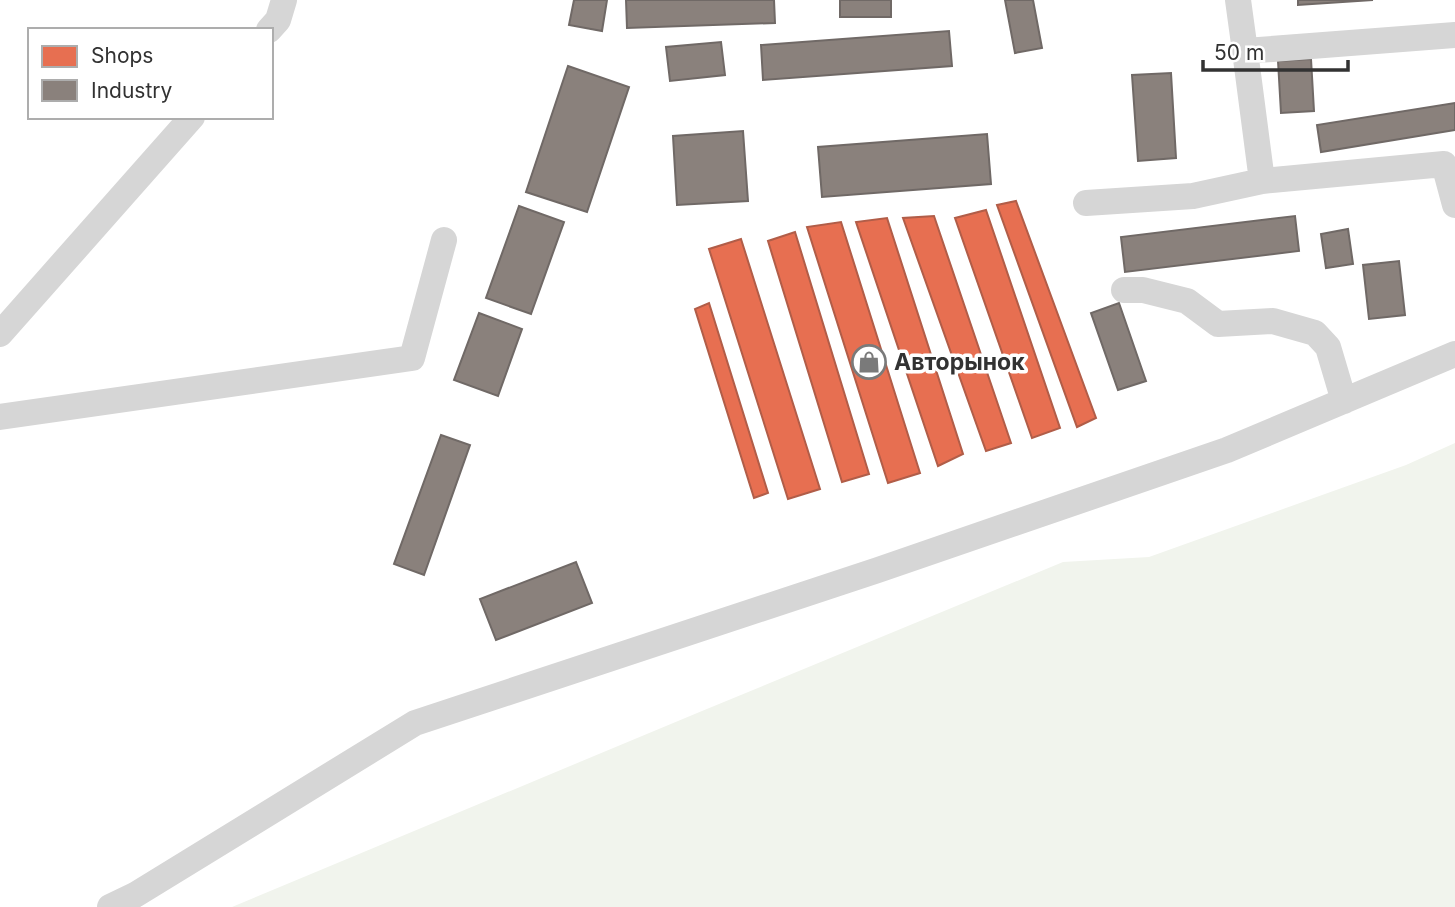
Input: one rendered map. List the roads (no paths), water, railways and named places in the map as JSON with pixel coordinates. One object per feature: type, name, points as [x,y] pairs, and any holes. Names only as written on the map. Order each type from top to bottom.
[{"type":"street","points":[[271,28],[278,19],[284,0]]},
{"type":"street","points":[[1238,0],[1262,181]]},
{"type":"street","points":[[1245,51],[1455,35]]},
{"type":"street","points":[[0,334],[190,119]]},
{"type":"street","points":[[1086,203],[1193,195],[1262,181],[1444,164],[1455,205]]},
{"type":"street","points":[[0,417],[412,358],[444,240]]},
{"type":"street","points":[[1124,290],[1143,289],[1187,301],[1218,324],[1273,321],[1315,332],[1328,347],[1344,401]]},
{"type":"street","points":[[110,907],[135,895],[415,723],[878,570],[1227,450],[1455,354]]},
{"type":"place","name":"Авторынок","points":[[869,362]]}]
